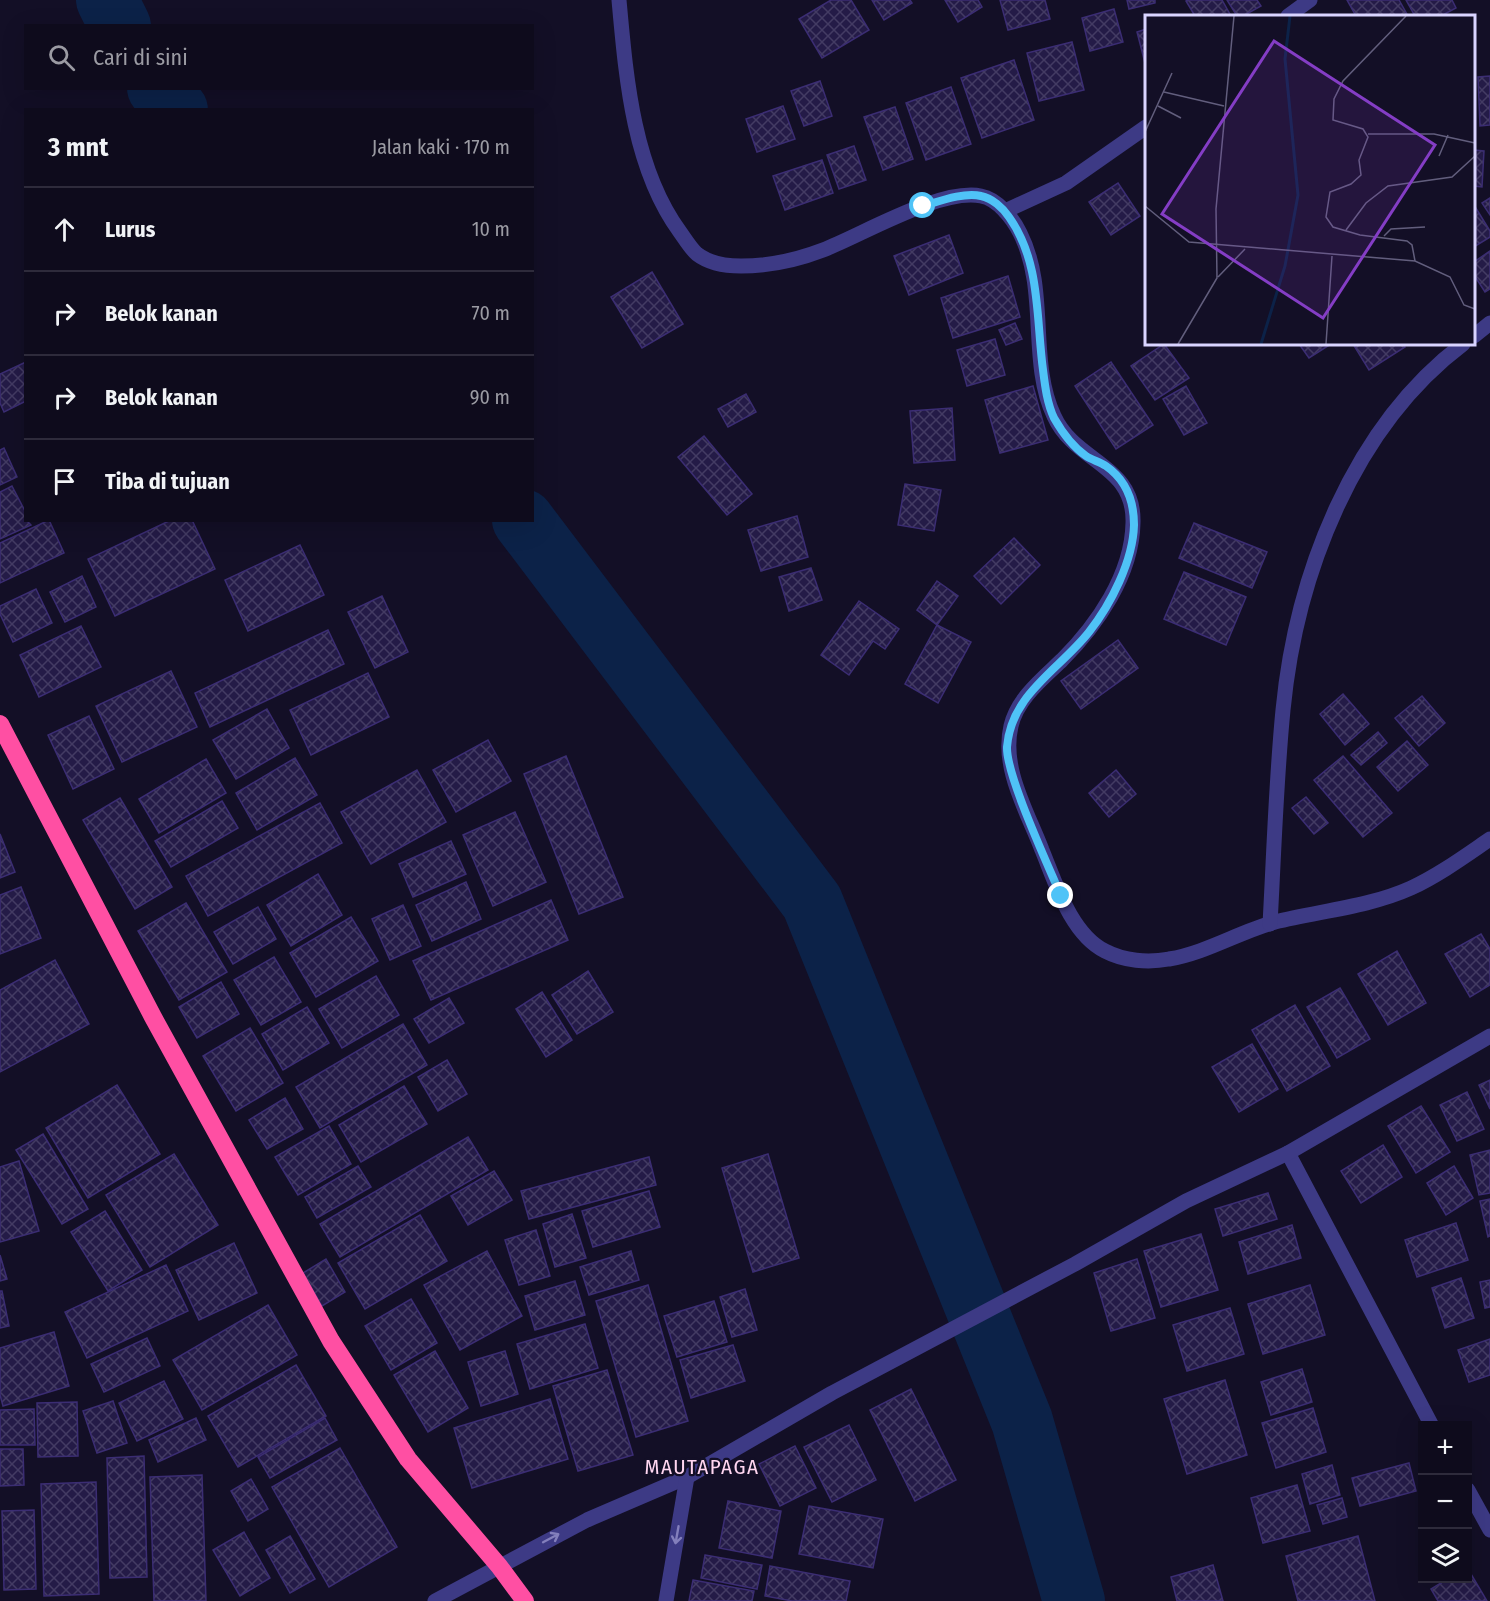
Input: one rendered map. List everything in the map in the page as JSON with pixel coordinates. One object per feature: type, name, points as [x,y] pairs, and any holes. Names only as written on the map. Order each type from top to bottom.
[{"type":"highway","points":[[0,724],[153,1017],[331,1341],[408,1459],[499,1566],[525,1601]]},
{"type":"street","points":[[619,0],[623,48],[637,126],[651,179],[675,226],[696,254],[723,266],[784,262],[825,249],[923,206],[953,198],[981,195],[1005,211],[1020,232],[1030,260],[1036,288],[1047,394],[1053,416],[1066,437],[1085,456],[1107,467],[1124,484],[1132,503],[1134,526],[1126,562],[1108,603],[1089,633],[1030,691],[1012,719],[1007,749],[1014,778],[1061,896],[1080,927],[1100,949],[1122,958],[1169,959],[1269,924],[1408,889],[1442,871],[1490,839]]},
{"type":"street","points":[[1289,15],[1310,0]]},
{"type":"street","points":[[1005,211],[1066,183],[1145,128]]},
{"type":"street","points":[[1475,334],[1490,323]]},
{"type":"street","points":[[1269,924],[1283,708],[1303,602],[1319,550],[1357,464],[1395,408],[1440,361],[1462,345]]},
{"type":"street","points":[[435,1601],[586,1520],[687,1477],[832,1393],[1075,1264],[1186,1201],[1287,1153],[1490,1036]]},
{"type":"street","points":[[1287,1153],[1430,1421]]},
{"type":"street","points":[[666,1601],[687,1477]]},
{"type":"street","points":[[1472,1499],[1490,1530]]},
{"type":"building","points":[[831,0],[851,0],[869,30],[822,58],[799,19]]},
{"type":"building","points":[[872,0],[910,0],[912,3],[884,20]]},
{"type":"building","points":[[945,0],[978,0],[982,7],[958,22]]},
{"type":"building","points":[[1000,0],[1045,0],[1050,19],[1008,30]]},
{"type":"building","points":[[1127,0],[1155,0],[1155,3],[1129,9]]},
{"type":"building","points":[[1222,0],[1230,15],[1194,15],[1186,1]]},
{"type":"building","points":[[1227,0],[1257,0],[1261,6],[1245,15],[1236,15]]},
{"type":"building","points":[[1347,0],[1399,0],[1407,15],[1355,15]]},
{"type":"building","points":[[1406,0],[1452,0],[1456,8],[1443,15],[1414,15]]},
{"type":"building","points":[[1114,9],[1123,42],[1090,51],[1082,18]]},
{"type":"building","points":[[1145,29],[1145,63],[1137,32]]},
{"type":"building","points":[[1072,42],[1084,90],[1039,101],[1027,53]]},
{"type":"building","points":[[1014,60],[1034,120],[982,138],[961,78]]},
{"type":"building","points":[[1490,76],[1490,125],[1480,126],[1478,77]]},
{"type":"building","points":[[820,81],[832,116],[804,126],[791,91]]},
{"type":"building","points":[[951,87],[971,144],[926,160],[906,103]]},
{"type":"building","points":[[783,106],[795,139],[757,152],[746,119]]},
{"type":"building","points":[[895,107],[913,159],[883,170],[864,117]]},
{"type":"building","points":[[854,146],[866,180],[839,189],[827,155]]},
{"type":"building","points":[[1475,150],[1484,151],[1482,187],[1475,186]]},
{"type":"building","points":[[822,160],[833,193],[785,210],[773,176]]},
{"type":"building","points":[[1118,183],[1140,216],[1111,235],[1089,202]]},
{"type":"building","points":[[1490,198],[1490,215],[1482,203]]},
{"type":"building","points":[[1475,207],[1490,231],[1490,237],[1475,246]]},
{"type":"building","points":[[949,235],[963,273],[909,295],[894,256]]},
{"type":"building","points":[[1490,251],[1490,289],[1485,292],[1475,277],[1475,261]]},
{"type":"building","points":[[652,272],[683,324],[642,348],[611,297]]},
{"type":"building","points":[[1008,276],[1020,317],[953,338],[941,298]]},
{"type":"building","points":[[1015,323],[1022,339],[1006,345],[999,330]]},
{"type":"building","points":[[995,339],[1005,375],[967,386],[957,350]]},
{"type":"building","points":[[1165,345],[1189,378],[1155,400],[1131,366]]},
{"type":"building","points":[[1300,345],[1329,345],[1309,358]]},
{"type":"building","points":[[1354,345],[1404,345],[1405,347],[1369,370]]},
{"type":"building","points":[[1111,362],[1153,425],[1116,449],[1075,386]]},
{"type":"building","points":[[24,363],[24,402],[4,412],[0,403],[0,374]]},
{"type":"building","points":[[1033,386],[1048,440],[1000,453],[985,400]]},
{"type":"building","points":[[1186,386],[1207,423],[1184,435],[1163,399]]},
{"type":"building","points":[[746,394],[756,412],[728,427],[718,409]]},
{"type":"building","points":[[952,408],[955,460],[914,463],[910,411]]},
{"type":"building","points":[[704,436],[752,494],[727,515],[678,457]]},
{"type":"building","points":[[4,448],[17,477],[0,485],[0,450]]},
{"type":"building","points":[[905,484],[941,490],[934,531],[898,525]]},
{"type":"building","points":[[12,486],[24,509],[24,522],[31,525],[0,539],[0,492]]},
{"type":"building","points":[[797,516],[808,557],[761,571],[748,530]]},
{"type":"building","points":[[45,522],[50,522],[64,553],[0,583],[0,543]]},
{"type":"building","points":[[167,522],[193,522],[215,569],[115,616],[88,559]]},
{"type":"building","points":[[1194,523],[1267,552],[1252,588],[1179,558]]},
{"type":"building","points":[[1014,538],[1040,565],[1001,604],[974,576]]},
{"type":"building","points":[[300,545],[324,595],[248,631],[225,580]]},
{"type":"building","points":[[811,568],[822,600],[789,611],[779,577]]},
{"type":"building","points":[[1184,572],[1246,597],[1226,645],[1164,619]]},
{"type":"building","points":[[82,576],[96,607],[65,622],[50,592]]},
{"type":"building","points":[[937,581],[958,596],[937,625],[917,610]]},
{"type":"building","points":[[36,589],[52,623],[13,642],[0,614],[0,606]]},
{"type":"building","points":[[382,596],[408,652],[375,668],[348,612]]},
{"type":"building","points":[[859,601],[899,629],[885,649],[873,641],[849,675],[821,655]]},
{"type":"building","points":[[937,625],[971,642],[938,703],[905,684]]},
{"type":"building","points":[[81,626],[101,667],[39,697],[20,655]]},
{"type":"building","points":[[328,630],[344,664],[210,727],[195,693]]},
{"type":"building","points":[[1118,640],[1138,668],[1081,709],[1061,681]]},
{"type":"building","points":[[171,671],[197,727],[122,762],[96,706]]},
{"type":"building","points":[[368,673],[389,717],[311,755],[290,710]]},
{"type":"building","points":[[1343,694],[1369,724],[1345,745],[1320,714]]},
{"type":"building","points":[[1422,696],[1445,723],[1419,746],[1395,718]]},
{"type":"building","points":[[267,709],[289,748],[236,779],[213,740]]},
{"type":"building","points":[[89,716],[114,769],[73,789],[48,735]]},
{"type":"building","points":[[1378,732],[1387,743],[1361,765],[1351,755]]},
{"type":"building","points":[[488,740],[511,781],[456,812],[433,770]]},
{"type":"building","points":[[1407,741],[1428,765],[1398,791],[1377,767]]},
{"type":"building","points":[[566,756],[623,897],[579,914],[524,774]]},
{"type":"building","points":[[1343,756],[1392,813],[1363,837],[1314,780]]},
{"type":"building","points":[[295,758],[317,795],[257,830],[236,793]]},
{"type":"building","points":[[206,759],[226,793],[159,833],[139,799]]},
{"type":"building","points":[[417,770],[446,822],[371,864],[341,812]]},
{"type":"building","points":[[1116,770],[1136,794],[1109,817],[1089,793]]},
{"type":"building","points":[[1306,797],[1328,823],[1314,834],[1292,808]]},
{"type":"building","points":[[120,798],[172,887],[135,909],[83,820]]},
{"type":"building","points":[[222,801],[238,828],[171,867],[155,841]]},
{"type":"building","points":[[320,803],[342,843],[208,916],[186,876]]},
{"type":"building","points":[[515,812],[546,882],[493,906],[463,835]]},
{"type":"building","points":[[0,834],[15,872],[0,878]]},
{"type":"building","points":[[451,841],[466,874],[413,897],[399,864]]},
{"type":"building","points":[[318,874],[342,915],[291,946],[267,905]]},
{"type":"building","points":[[466,882],[481,919],[432,941],[416,905]]},
{"type":"building","points":[[21,887],[41,938],[0,954],[0,895]]},
{"type":"building","points":[[551,900],[568,940],[431,1000],[413,961]]},
{"type":"building","points":[[186,903],[227,972],[179,1000],[138,931]]},
{"type":"building","points":[[403,905],[421,946],[390,960],[372,919]]},
{"type":"building","points":[[258,907],[276,939],[233,964],[214,932]]},
{"type":"building","points":[[351,917],[378,961],[316,997],[290,953]]},
{"type":"building","points":[[1481,934],[1490,949],[1490,985],[1470,997],[1445,954]]},
{"type":"building","points":[[1397,951],[1426,1003],[1388,1025],[1358,974]]},
{"type":"building","points":[[274,957],[301,1002],[261,1025],[234,980]]},
{"type":"building","points":[[55,960],[89,1024],[0,1072],[0,990]]},
{"type":"building","points":[[588,971],[613,1012],[577,1034],[552,995]]},
{"type":"building","points":[[376,976],[399,1015],[342,1048],[319,1009]]},
{"type":"building","points":[[221,982],[239,1014],[197,1038],[179,1007]]},
{"type":"building","points":[[1340,988],[1370,1039],[1337,1058],[1307,1007]]},
{"type":"building","points":[[542,992],[572,1040],[546,1057],[516,1009]]},
{"type":"building","points":[[449,998],[464,1023],[429,1043],[414,1019]]},
{"type":"building","points":[[1295,1005],[1330,1066],[1287,1091],[1252,1030]]},
{"type":"building","points":[[307,1007],[329,1043],[283,1070],[262,1034]]},
{"type":"building","points":[[403,1024],[427,1065],[320,1128],[296,1087]]},
{"type":"building","points":[[250,1028],[283,1083],[236,1111],[203,1056]]},
{"type":"building","points":[[1252,1044],[1278,1089],[1239,1112],[1212,1067]]},
{"type":"building","points":[[447,1060],[467,1094],[438,1111],[418,1077]]},
{"type":"building","points":[[1490,1080],[1490,1109],[1479,1085]]},
{"type":"building","points":[[117,1085],[160,1154],[88,1198],[46,1128]]},
{"type":"building","points":[[404,1086],[427,1124],[361,1162],[339,1125]]},
{"type":"building","points":[[1467,1092],[1484,1129],[1457,1141],[1440,1105]]},
{"type":"building","points":[[285,1098],[303,1129],[267,1149],[249,1120]]},
{"type":"building","points":[[1421,1106],[1450,1152],[1416,1173],[1388,1126]]},
{"type":"building","points":[[329,1126],[351,1164],[298,1195],[275,1157]]},
{"type":"building","points":[[43,1134],[88,1209],[62,1224],[16,1150]]},
{"type":"building","points":[[468,1137],[488,1170],[340,1257],[320,1224]]},
{"type":"building","points":[[1383,1145],[1402,1177],[1361,1203],[1341,1171]]},
{"type":"building","points":[[1490,1150],[1490,1193],[1479,1195],[1470,1155]]},
{"type":"building","points":[[174,1154],[218,1225],[150,1267],[106,1195]]},
{"type":"building","points":[[768,1154],[799,1258],[753,1272],[722,1168]]},
{"type":"building","points":[[649,1157],[656,1185],[529,1219],[521,1191]]},
{"type":"building","points":[[19,1161],[39,1231],[0,1242],[0,1167]]},
{"type":"building","points":[[358,1166],[371,1187],[317,1218],[305,1197]]},
{"type":"building","points":[[1454,1166],[1473,1198],[1446,1215],[1427,1183]]},
{"type":"building","points":[[494,1171],[512,1200],[468,1225],[451,1196]]},
{"type":"building","points":[[649,1191],[660,1227],[593,1247],[582,1211]]},
{"type":"building","points":[[1268,1193],[1277,1219],[1223,1236],[1215,1209]]},
{"type":"building","points":[[1490,1199],[1490,1236],[1488,1237],[1480,1201]]},
{"type":"building","points":[[105,1211],[142,1270],[108,1291],[71,1232]]},
{"type":"building","points":[[572,1214],[586,1258],[555,1267],[543,1224]]},
{"type":"building","points":[[420,1215],[447,1261],[365,1309],[338,1263]]},
{"type":"building","points":[[1456,1223],[1468,1260],[1417,1277],[1405,1240]]},
{"type":"building","points":[[1292,1225],[1301,1258],[1248,1274],[1239,1242]]},
{"type":"building","points":[[536,1230],[550,1276],[519,1285],[505,1240]]},
{"type":"building","points":[[1201,1234],[1218,1290],[1161,1307],[1144,1251]]},
{"type":"building","points":[[234,1243],[257,1293],[199,1320],[176,1270]]},
{"type":"building","points":[[487,1251],[522,1316],[460,1350],[424,1285]]},
{"type":"building","points":[[631,1251],[639,1280],[589,1295],[580,1267]]},
{"type":"building","points":[[0,1255],[7,1279],[0,1281]]},
{"type":"building","points":[[326,1259],[345,1292],[322,1306],[303,1273]]},
{"type":"building","points":[[1137,1259],[1155,1318],[1111,1331],[1094,1273]]},
{"type":"building","points":[[166,1265],[188,1311],[87,1358],[65,1312]]},
{"type":"building","points":[[1461,1278],[1474,1318],[1445,1328],[1432,1288]]},
{"type":"building","points":[[1490,1280],[1490,1307],[1485,1308],[1480,1282]]},
{"type":"building","points":[[575,1281],[585,1315],[535,1330],[525,1296]]},
{"type":"building","points":[[648,1285],[688,1421],[636,1437],[596,1301]]},
{"type":"building","points":[[1310,1285],[1325,1335],[1263,1354],[1248,1304]]},
{"type":"building","points":[[745,1289],[757,1330],[732,1337],[720,1297]]},
{"type":"building","points":[[0,1291],[2,1291],[9,1326],[0,1328]]},
{"type":"building","points":[[411,1299],[437,1343],[391,1370],[365,1326]]},
{"type":"building","points":[[714,1301],[727,1342],[677,1357],[664,1316]]},
{"type":"building","points":[[268,1305],[297,1355],[202,1410],[173,1360]]},
{"type":"building","points":[[1230,1308],[1244,1354],[1187,1371],[1173,1325]]},
{"type":"building","points":[[585,1324],[598,1368],[530,1389],[517,1344]]},
{"type":"building","points":[[54,1332],[69,1386],[3,1406],[0,1395],[0,1348]]},
{"type":"building","points":[[147,1338],[160,1366],[104,1392],[91,1364]]},
{"type":"building","points":[[1490,1339],[1490,1375],[1469,1382],[1458,1350]]},
{"type":"building","points":[[733,1345],[745,1381],[691,1398],[680,1360]]},
{"type":"building","points":[[435,1351],[468,1408],[428,1432],[394,1375]]},
{"type":"building","points":[[505,1351],[518,1394],[481,1406],[468,1362]]},
{"type":"building","points":[[296,1365],[326,1416],[238,1467],[208,1416]]},
{"type":"building","points":[[1302,1369],[1312,1402],[1271,1415],[1261,1382]]},
{"type":"building","points":[[607,1370],[633,1455],[578,1471],[553,1386]]},
{"type":"building","points":[[1225,1380],[1247,1455],[1187,1474],[1164,1399]]},
{"type":"building","points":[[164,1381],[183,1419],[137,1441],[119,1403]]},
{"type":"building","points":[[911,1389],[956,1480],[915,1501],[870,1410]]},
{"type":"building","points":[[550,1399],[568,1459],[472,1488],[454,1428]]},
{"type":"building","points":[[113,1401],[127,1443],[97,1453],[83,1411]]},
{"type":"building","points":[[77,1402],[78,1456],[38,1457],[37,1403]]},
{"type":"building","points":[[1313,1408],[1326,1452],[1276,1468],[1262,1423]]},
{"type":"building","points":[[34,1409],[35,1445],[0,1445],[0,1410]]},
{"type":"building","points":[[196,1418],[206,1440],[158,1462],[149,1440]]},
{"type":"building","points":[[325,1418],[337,1440],[270,1478],[258,1457]]},
{"type":"building","points":[[849,1425],[876,1480],[832,1502],[804,1447]]},
{"type":"building","points":[[795,1446],[816,1488],[780,1506],[759,1464]]},
{"type":"building","points":[[340,1448],[397,1547],[329,1587],[272,1487]]},
{"type":"building","points":[[0,1449],[23,1449],[24,1485],[0,1486]]},
{"type":"building","points":[[144,1456],[147,1577],[110,1578],[107,1458]]},
{"type":"building","points":[[1409,1463],[1416,1491],[1360,1506],[1352,1478]]},
{"type":"building","points":[[1332,1465],[1340,1495],[1310,1504],[1302,1474]]},
{"type":"building","points":[[202,1475],[206,1601],[154,1601],[150,1477]]},
{"type":"building","points":[[251,1479],[268,1509],[248,1521],[231,1491]]},
{"type":"building","points":[[96,1482],[99,1594],[44,1596],[41,1484]]},
{"type":"building","points":[[1297,1485],[1310,1531],[1263,1543],[1251,1498]]},
{"type":"building","points":[[1342,1498],[1347,1517],[1323,1524],[1317,1505]]},
{"type":"building","points":[[728,1501],[781,1511],[772,1558],[719,1548]]},
{"type":"building","points":[[809,1506],[883,1519],[873,1568],[799,1554]]},
{"type":"building","points":[[34,1510],[36,1589],[4,1590],[2,1511]]},
{"type":"building","points":[[244,1532],[270,1578],[240,1596],[213,1550]]},
{"type":"building","points":[[290,1536],[315,1579],[290,1593],[266,1550]]},
{"type":"building","points":[[1358,1536],[1375,1601],[1298,1601],[1286,1556]]},
{"type":"building","points":[[705,1555],[762,1565],[757,1589],[701,1578]]},
{"type":"building","points":[[1213,1565],[1223,1601],[1177,1601],[1171,1577]]},
{"type":"building","points":[[770,1566],[850,1581],[846,1601],[792,1601],[765,1596]]},
{"type":"building","points":[[1472,1576],[1487,1601],[1438,1601],[1431,1589],[1441,1583],[1472,1583]]},
{"type":"building","points":[[693,1580],[754,1591],[752,1601],[689,1601]]},
{"type":"waterway","points":[[107,0],[119,24]]},
{"type":"waterway","points":[[160,90],[175,108]]},
{"type":"waterway","points":[[525,522],[812,902],[1022,1421],[1074,1601]]},
{"type":"district","name":"MAUTAPAGA","points":[[702,1467]]},
{"type":"route","points":[[923,206],[953,198],[981,195],[1005,211],[1020,232],[1030,260],[1036,288],[1039,338],[1047,394],[1053,416],[1066,437],[1085,456],[1107,467],[1124,484],[1132,503],[1134,526],[1126,562],[1108,603],[1089,633],[1030,691],[1012,719],[1007,749],[1014,778],[1061,896]]}]
